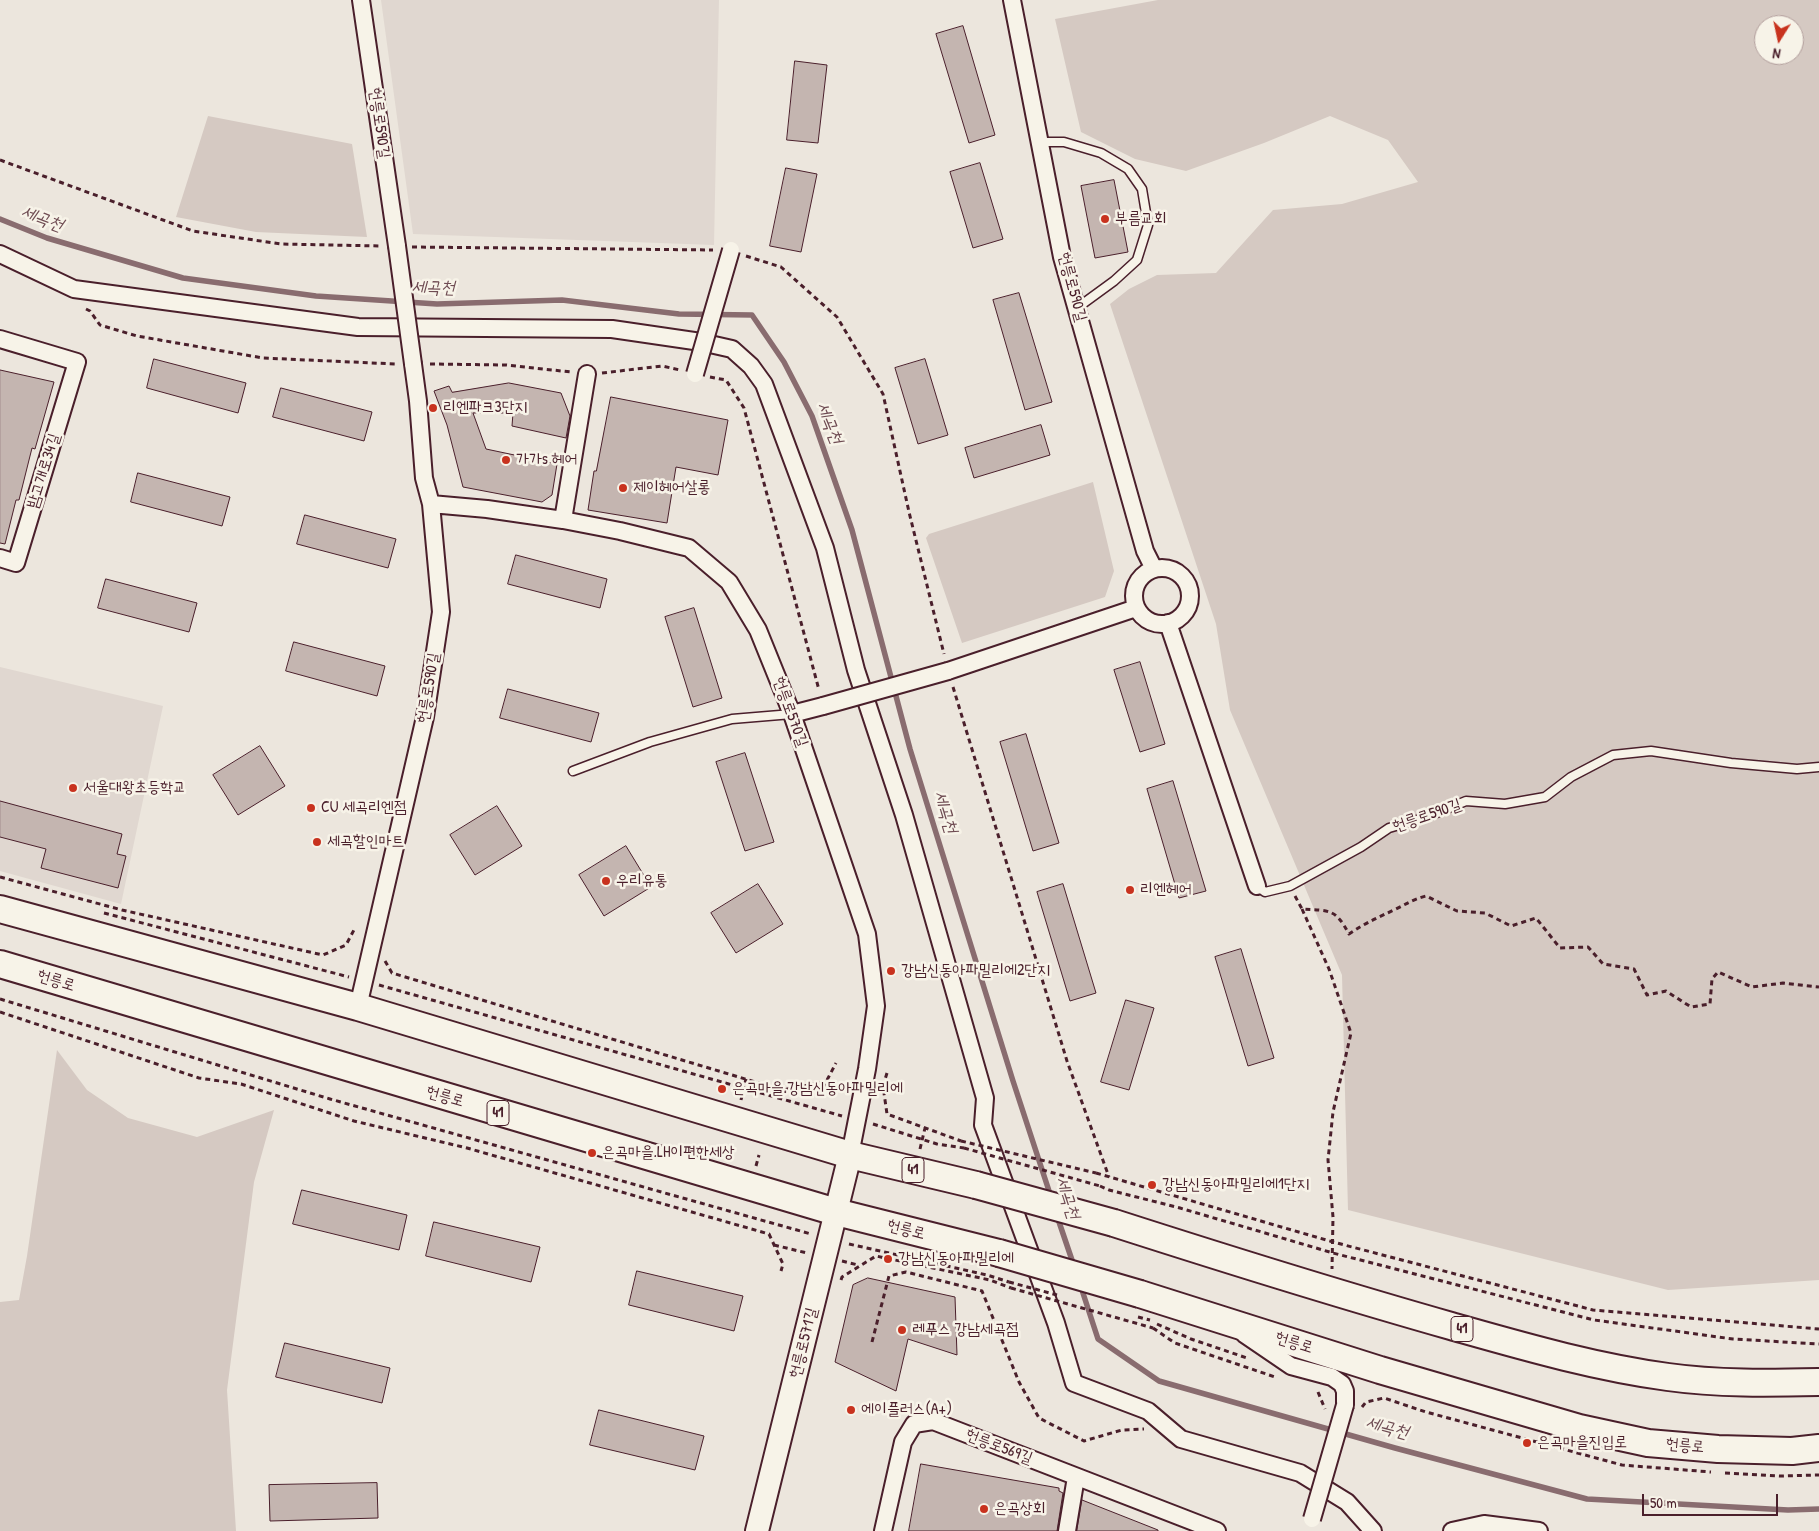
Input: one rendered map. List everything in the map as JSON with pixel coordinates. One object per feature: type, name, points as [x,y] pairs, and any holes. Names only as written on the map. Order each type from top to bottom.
[{"type":"main road","name":"41","points":[[0,909],[358,1007],[850,1155],[976,1185],[1114,1223],[1330,1292],[1526,1347],[1601,1366],[1669,1378],[1742,1383],[1819,1382]]},
{"type":"main road","name":"헌릉로","points":[[0,964],[836,1212],[999,1253],[1140,1294],[1228,1323],[1578,1428],[1648,1443],[1718,1449],[1792,1451],[1819,1448]]},
{"type":"street","name":"헌릉로590길","points":[[358,1007],[425,717],[440,612],[431,504],[424,478],[418,401],[361,0]]},
{"type":"street","name":"헌릉로590길","points":[[1012,0],[1062,257],[1146,551],[1154,569]]},
{"type":"street","points":[[695,374],[731,250]]},
{"type":"street","points":[[0,254],[74,289],[358,327],[612,329],[701,342],[732,349],[751,366],[764,384],[825,548],[856,670],[904,815],[985,1098],[983,1126],[1056,1323],[1074,1383],[1148,1411],[1182,1439],[1300,1473],[1347,1502],[1373,1531]]},
{"type":"street","name":"밤고개로34길","points":[[0,339],[77,362],[16,563],[0,558]]},
{"type":"street","points":[[563,520],[588,374]]},
{"type":"street","name":"헌릉로570길","points":[[431,504],[487,509],[563,520],[620,531],[689,548],[729,582],[758,630],[792,714],[867,934],[876,1006],[867,1069],[850,1155]]},
{"type":"street","points":[[1164,568],[1178,574],[1185,580],[1189,589],[1189,604],[1177,619],[1168,623],[1150,621],[1136,608],[1134,587],[1145,572],[1154,569],[1164,568]]},
{"type":"street","points":[[792,714],[948,671],[1136,608]]},
{"type":"street","name":"헌릉로590길","points":[[1168,623],[1257,886]]},
{"type":"street","name":"헌릉로571길","points":[[757,1531],[850,1155]]},
{"type":"street","points":[[1228,1323],[1291,1366],[1332,1376],[1342,1384],[1345,1391],[1345,1405],[1311,1525]]},
{"type":"street","name":"헌릉로569길","points":[[883,1531],[903,1442],[914,1424],[933,1421],[1217,1531]]},
{"type":"street","points":[[1067,1531],[1076,1477]]},
{"type":"street","points":[[1452,1531],[1484,1524],[1539,1531]]},
{"type":"lane","points":[[1040,142],[1064,142],[1101,153],[1128,169],[1142,189],[1148,225],[1137,260],[1077,308]]},
{"type":"lane","points":[[573,771],[650,742],[732,719],[792,714]]},
{"type":"lane","name":"헌릉로590길","points":[[1257,886],[1265,892],[1290,886],[1354,851],[1389,828],[1466,801],[1505,804],[1545,797],[1571,778],[1613,755],[1651,751],[1731,763],[1797,769],[1819,767]]},
{"type":"path","points":[[0,160],[193,231],[281,244],[397,246]]},
{"type":"path","points":[[81,307],[90,311],[100,325],[137,336],[263,358],[413,364],[506,365],[588,374],[662,366],[726,380],[744,408],[823,706]]},
{"type":"path","points":[[948,671],[1067,1062],[1108,1177]]},
{"type":"path","points":[[0,877],[122,910],[324,955],[346,945],[355,928]]},
{"type":"path","points":[[1290,886],[1329,969],[1351,1032],[1333,1112],[1328,1160],[1333,1217],[1330,1292]]},
{"type":"path","points":[[1302,909],[1331,911],[1340,918],[1349,934],[1375,917],[1397,909],[1414,899],[1426,896],[1457,912],[1485,913],[1511,926],[1536,918],[1560,948],[1588,947],[1603,964],[1634,969],[1647,995],[1666,991],[1691,1007],[1710,1004],[1712,978],[1718,972],[1752,987],[1783,983],[1819,987]]},
{"type":"path","points":[[96,910],[364,981],[937,1144],[964,1148],[1333,1253],[1594,1320],[1733,1339],[1819,1344]]},
{"type":"path","points":[[384,959],[392,973],[782,1090],[826,1082],[836,1063]]},
{"type":"path","points":[[0,999],[330,1099],[830,1239],[987,1275],[1009,1282]]},
{"type":"path","points":[[0,1012],[199,1078],[241,1084],[354,1121],[467,1148],[770,1234],[783,1264],[781,1271]]},
{"type":"path","points":[[887,1073],[884,1086],[887,1114],[961,1141],[1096,1173],[1333,1242],[1593,1310],[1819,1329]]},
{"type":"path","points":[[840,1283],[842,1277],[876,1256],[990,1280],[1011,1288],[1153,1328],[1175,1343],[1283,1380]]},
{"type":"path","points":[[872,1342],[888,1276],[906,1272],[982,1291]]},
{"type":"path","points":[[1310,1389],[1319,1392],[1327,1414]]},
{"type":"shaded area","points":[[381,0],[719,0],[714,245],[413,234]]},
{"type":"shaded area","points":[[1158,0],[1819,0],[1819,1280],[1668,1290],[1348,1210],[1342,975],[1230,710],[1216,624],[1110,304],[1129,289],[1157,275],[1216,273],[1273,210],[1342,204],[1418,182],[1388,140],[1330,116],[1264,143],[1186,171],[1135,159],[1081,132],[1055,19]]},
{"type":"shaded area","points":[[208,116],[352,144],[367,237],[256,232],[176,217]]},
{"type":"shaded area","points":[[1093,482],[1114,571],[1105,597],[962,643],[926,538],[929,534]]},
{"type":"shaded area","name":"서울대왕초등학교","points":[[0,667],[163,706],[121,904],[0,871]]},
{"type":"shaded area","points":[[57,1050],[87,1090],[128,1118],[197,1137],[274,1110],[254,1182],[227,1390],[236,1531],[0,1531],[0,1302],[19,1300]]},
{"type":"building","points":[[963,26],[995,135],[969,143],[936,34]]},
{"type":"building","points":[[795,61],[827,65],[818,143],[787,140]]},
{"type":"building","points":[[980,163],[1003,239],[973,248],[950,172]]},
{"type":"building","points":[[786,168],[817,174],[801,252],[770,246]]},
{"type":"building","name":"부름교회","points":[[1114,180],[1128,252],[1095,258],[1081,186]]},
{"type":"building","points":[[1019,293],[1052,402],[1025,410],[993,300]]},
{"type":"building","points":[[154,359],[246,383],[238,413],[147,388]]},
{"type":"building","points":[[925,359],[948,435],[918,444],[895,368]]},
{"type":"building","points":[[0,370],[54,382],[35,449],[32,448],[19,500],[16,500],[5,544],[0,543]]},
{"type":"building","points":[[509,383],[561,393],[570,416],[566,438],[512,426],[513,413],[473,413],[486,449],[557,464],[552,495],[542,502],[463,487],[447,425],[434,391],[449,386],[452,392]]},
{"type":"building","points":[[281,388],[372,412],[364,441],[273,417]]},
{"type":"building","points":[[611,397],[728,420],[718,475],[676,467],[667,523],[588,510],[594,471],[596,471]]},
{"type":"building","points":[[1041,425],[1050,455],[974,478],[965,448]]},
{"type":"building","points":[[138,473],[230,497],[222,526],[131,502]]},
{"type":"building","points":[[305,515],[396,539],[388,568],[297,544]]},
{"type":"building","points":[[516,555],[607,579],[600,608],[508,584]]},
{"type":"building","points":[[106,579],[197,603],[189,632],[98,608]]},
{"type":"building","points":[[694,608],[722,698],[693,707],[665,617]]},
{"type":"building","points":[[294,642],[385,666],[377,696],[286,671]]},
{"type":"building","points":[[1140,662],[1165,744],[1140,752],[1114,670]]},
{"type":"building","points":[[508,689],[599,713],[591,742],[500,718]]},
{"type":"building","points":[[1026,734],[1059,843],[1033,851],[1000,742]]},
{"type":"building","points":[[260,746],[285,786],[238,815],[213,775]]},
{"type":"building","points":[[745,753],[774,842],[745,851],[716,762]]},
{"type":"building","points":[[1173,781],[1206,891],[1179,898],[1147,789]]},
{"type":"building","points":[[0,801],[122,834],[117,854],[126,856],[118,888],[41,868],[46,849],[0,837]]},
{"type":"building","points":[[497,806],[522,846],[475,875],[450,835]]},
{"type":"building","points":[[626,846],[651,887],[604,916],[579,875]]},
{"type":"building","points":[[758,884],[783,924],[736,953],[711,913]]},
{"type":"building","points":[[1063,884],[1096,993],[1070,1001],[1037,892]]},
{"type":"building","points":[[1241,949],[1274,1058],[1248,1066],[1215,957]]},
{"type":"building","points":[[1126,1000],[1154,1008],[1129,1090],[1101,1082]]},
{"type":"building","points":[[302,1190],[407,1215],[399,1250],[293,1224]]},
{"type":"building","points":[[434,1222],[540,1247],[531,1282],[426,1256]]},
{"type":"building","points":[[637,1271],[743,1296],[734,1331],[629,1305]]},
{"type":"building","points":[[868,1278],[955,1297],[957,1355],[908,1339],[896,1391],[835,1362],[853,1285]]},
{"type":"building","points":[[285,1343],[390,1368],[382,1403],[276,1377]]},
{"type":"building","points":[[599,1410],[704,1436],[695,1470],[590,1445]]},
{"type":"building","name":"은곡상회","points":[[921,1464],[1059,1488],[1059,1491],[1063,1493],[1057,1531],[909,1531]]},
{"type":"building","points":[[377,1483],[378,1518],[270,1521],[269,1485]]},
{"type":"building","points":[[1082,1500],[1158,1530],[1158,1531],[1077,1531]]},
{"type":"waterway","name":"세곡천","points":[[0,219],[47,238],[183,278],[316,296],[437,304],[562,300],[679,314],[752,315],[784,362],[812,416],[852,530],[910,749],[1051,1197]]},
{"type":"waterway","name":"세곡천","points":[[1057,1216],[1074,1266]]},
{"type":"waterway","name":"세곡천","points":[[1080,1284],[1098,1339],[1159,1381],[1395,1448],[1587,1499],[1788,1510],[1819,1509]]},
{"type":"place","name":"부름교회","points":[[1105,219]]},
{"type":"place","name":"리엔파크3단지","points":[[433,408]]},
{"type":"place","name":"가가s 헤어","points":[[506,460]]},
{"type":"place","name":"제이헤어살롱","points":[[623,488]]},
{"type":"place","name":"서울대왕초등학교","points":[[73,788]]},
{"type":"place","name":"CU 세곡리엔점","points":[[311,808]]},
{"type":"place","name":"세곡할인마트","points":[[317,842]]},
{"type":"place","name":"우리유통","points":[[606,881]]},
{"type":"place","name":"리엔헤어","points":[[1130,890]]},
{"type":"place","name":"강남신동아파밀리에2단지","points":[[891,971]]},
{"type":"place","name":"은곡마을.강남신동아파밀리에","points":[[722,1089]]},
{"type":"place","name":"은곡마을.LH이편한세상","points":[[592,1153]]},
{"type":"place","name":"강남신동아파밀리에1단지","points":[[1152,1185]]},
{"type":"place","name":"강남신동아파밀리에","points":[[888,1259]]},
{"type":"place","name":"레푸스 강남세곡점","points":[[902,1330]]},
{"type":"place","name":"에이플러스(A+)","points":[[851,1410]]},
{"type":"place","name":"은곡마을진입로","points":[[1527,1443]]},
{"type":"place","name":"은곡상회","points":[[984,1509]]}]
